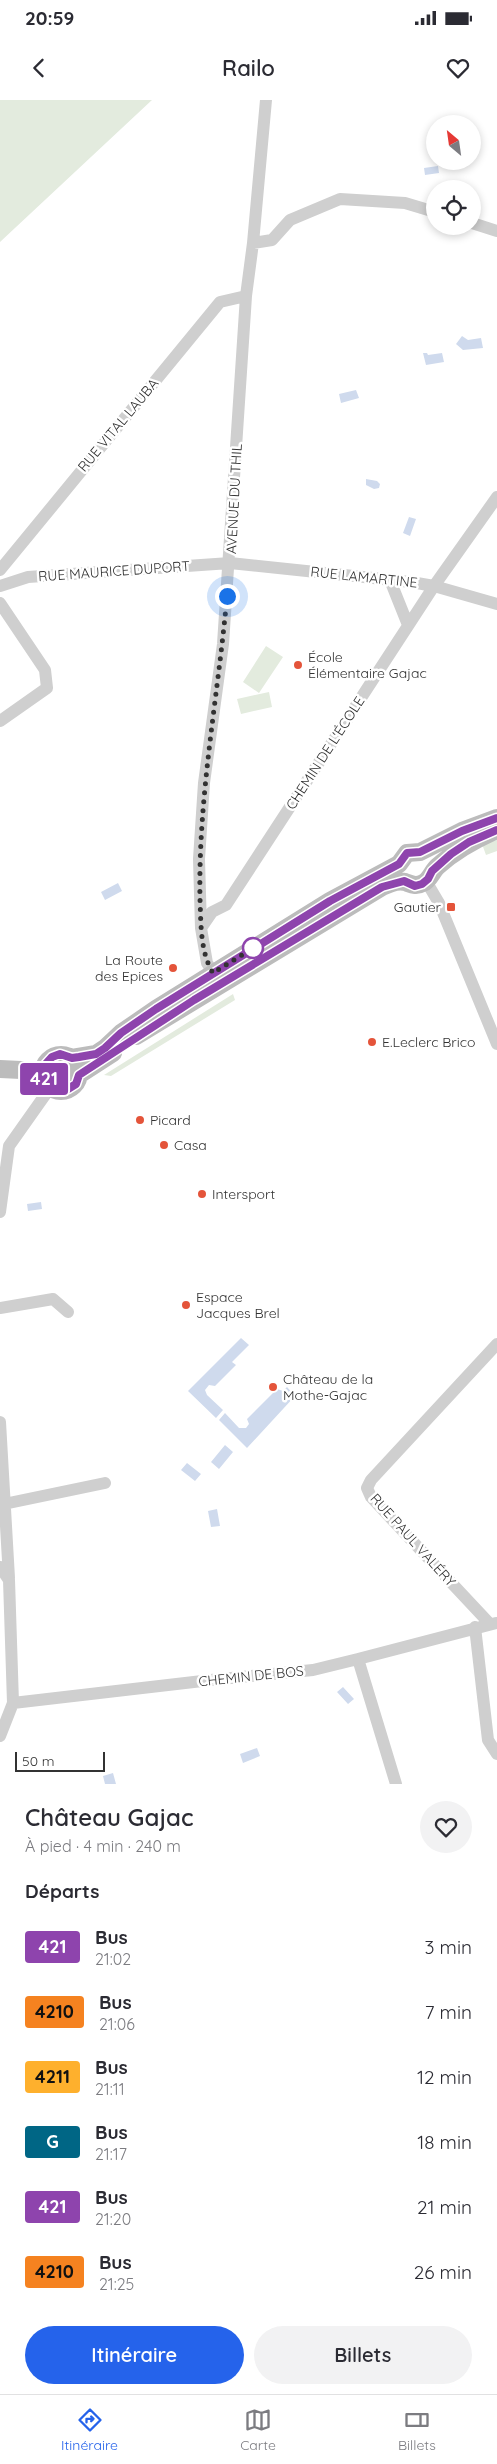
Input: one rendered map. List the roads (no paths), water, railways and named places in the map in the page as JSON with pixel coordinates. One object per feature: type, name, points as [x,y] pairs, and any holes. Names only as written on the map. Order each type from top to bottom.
[{"type":"main road","points":[[79,1075],[330,901],[399,864],[407,853],[420,852],[462,831],[497,818]]},
{"type":"main road","points":[[399,864],[398,872],[404,881],[415,886],[469,842],[497,830]]},
{"type":"main road","points":[[420,852],[428,858],[429,876]]},
{"type":"main road","points":[[72,1058],[78,1066],[79,1075],[76,1084],[68,1089],[58,1091],[50,1088],[45,1082],[42,1071],[48,1059],[56,1055],[72,1058],[96,1054],[121,1033],[217,979],[382,887],[404,881]]},
{"type":"main road","points":[[0,1069],[42,1071]]},
{"type":"street","name":"AVENUE DU THIL","points":[[201,928],[199,859],[204,783],[223,644],[230,563],[246,296],[253,244],[266,100]]},
{"type":"street","points":[[253,244],[272,240],[290,220],[340,199],[405,203],[426,209]]},
{"type":"street","points":[[481,226],[497,231]]},
{"type":"street","name":"RUE VITAL LAUBA","points":[[0,570],[220,302],[246,296]]},
{"type":"street","name":"CHEMIN DE L'ÉCOLE","points":[[201,928],[212,912],[226,905],[408,625],[497,497]]},
{"type":"street","name":"RUE LAMARTINE","points":[[230,563],[434,586],[497,604]]},
{"type":"street","name":"RUE MAURICE DUPORT","points":[[0,586],[28,577],[230,563]]},
{"type":"street","points":[[390,580],[408,625]]},
{"type":"street","points":[[0,603],[45,670],[47,688],[0,721]]},
{"type":"street","points":[[429,876],[497,1044]]},
{"type":"street","points":[[201,928],[207,963],[217,979]]},
{"type":"street","points":[[0,1212],[9,1146],[50,1088]]},
{"type":"street","points":[[0,1308],[53,1299],[68,1312]]},
{"type":"street","name":"RUE PAUL VALÉRY","points":[[494,1623],[371,1497],[366,1488],[371,1480],[497,1344]]},
{"type":"street","points":[[0,1422],[9,1580],[13,1704],[0,1736]]},
{"type":"street","points":[[4,1504],[105,1483]]},
{"type":"street","points":[[0,1567],[9,1580]]},
{"type":"street","name":"CHEMIN DE BOS","points":[[13,1704],[211,1680],[314,1670],[494,1623]]},
{"type":"street","points":[[475,1627],[488,1740],[497,1754]]},
{"type":"street","points":[[358,1659],[396,1784]]},
{"type":"water","points":[[424,168],[426,168],[426,170],[439,170],[439,173],[425,175]]},
{"type":"water","points":[[462,336],[468,340],[481,338],[483,348],[463,350],[456,344]]},
{"type":"water","points":[[423,353],[428,355],[442,353],[444,362],[426,365]]},
{"type":"water","points":[[356,390],[359,398],[341,403],[339,394]]},
{"type":"water","points":[[366,479],[377,481],[380,484],[379,488],[374,489],[366,485]]},
{"type":"water","points":[[409,517],[416,519],[410,536],[403,533]]},
{"type":"water","points":[[118,883],[122,891],[105,900],[101,892]]},
{"type":"water","points":[[41,1202],[42,1209],[28,1211],[27,1204]]},
{"type":"water","points":[[241,1338],[249,1345],[232,1362],[236,1365],[215,1386],[209,1385],[205,1390],[207,1395],[223,1410],[216,1418],[188,1391]]},
{"type":"water","points":[[287,1387],[295,1396],[247,1448],[219,1420],[225,1413],[239,1428],[246,1428],[249,1424],[247,1419],[277,1389],[283,1391]]},
{"type":"water","points":[[225,1445],[233,1452],[219,1469],[211,1462]]},
{"type":"water","points":[[187,1463],[201,1474],[195,1481],[181,1470]]},
{"type":"water","points":[[217,1509],[220,1526],[211,1527],[208,1511]]},
{"type":"water","points":[[343,1687],[354,1699],[348,1704],[337,1692]]},
{"type":"water","points":[[257,1748],[260,1756],[243,1763],[240,1754]]},
{"type":"water","points":[[113,1773],[116,1784],[105,1784],[103,1776]]},
{"type":"place","name":"École Élémentaire Gajac","points":[[298,665]]},
{"type":"place","name":"Gautier","points":[[451,907]]},
{"type":"place","name":"La Route des Epices","points":[[173,968]]},
{"type":"place","name":"E.Leclerc Brico","points":[[372,1042]]},
{"type":"place","name":"Picard","points":[[140,1120]]},
{"type":"place","name":"Casa","points":[[164,1145]]},
{"type":"place","name":"Intersport","points":[[202,1194]]},
{"type":"place","name":"Espace Jacques Brel","points":[[186,1305]]},
{"type":"place","name":"Château de la Mothe-Gajac","points":[[273,1387]]}]
